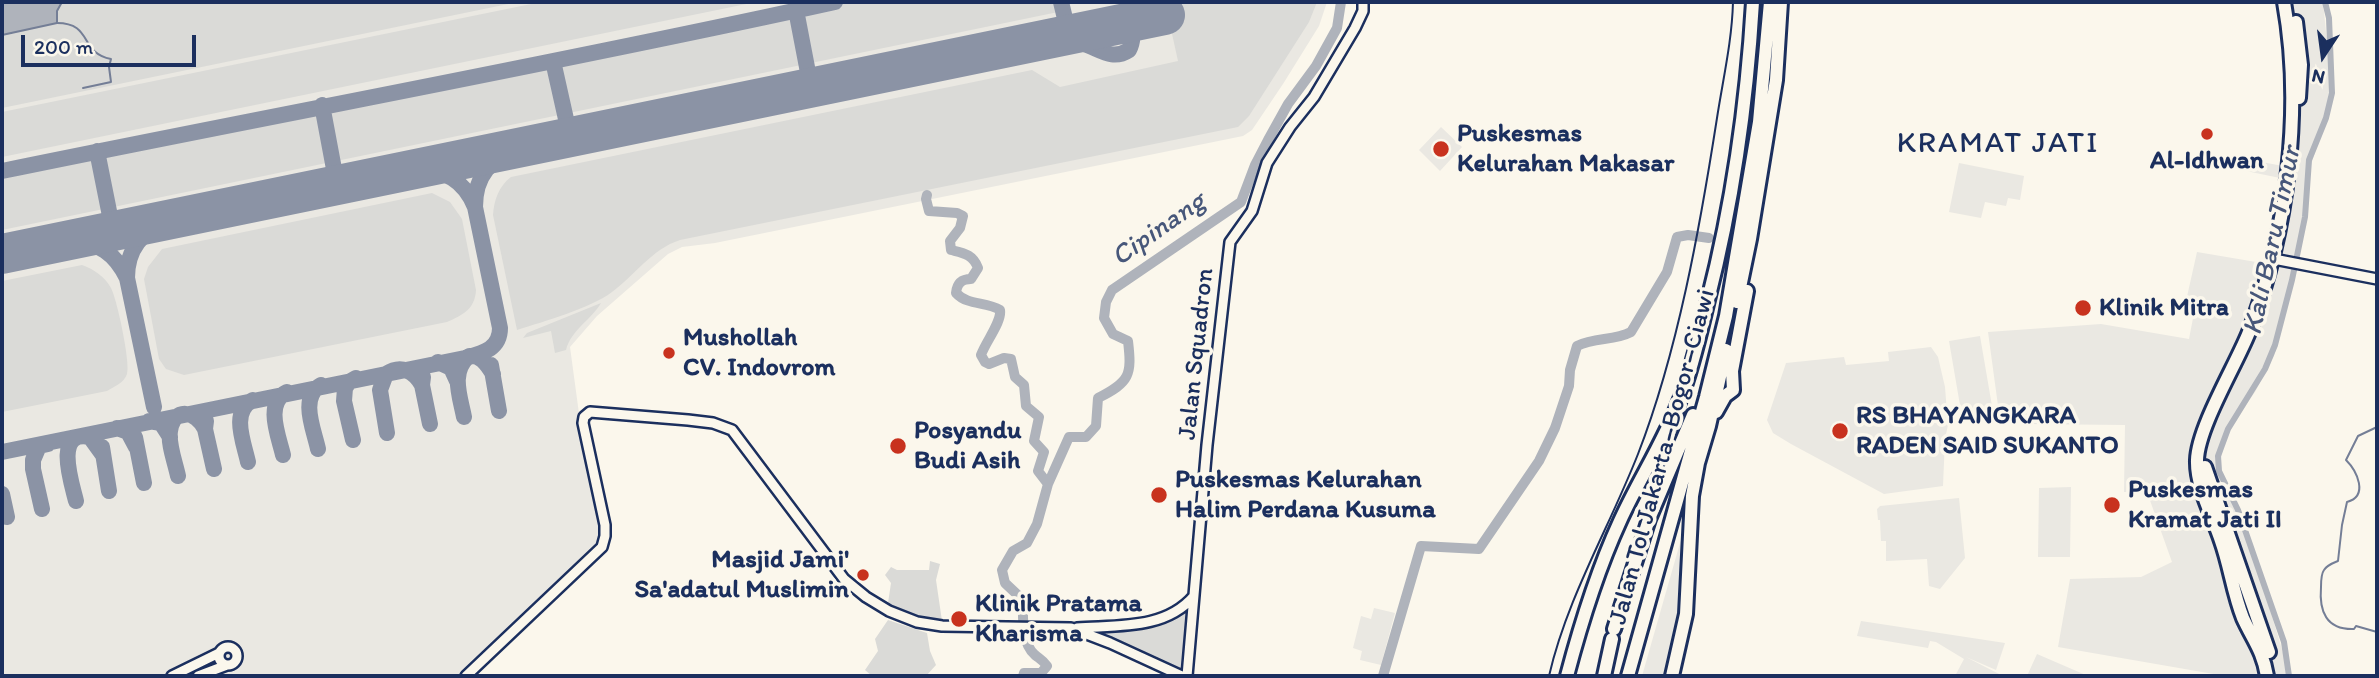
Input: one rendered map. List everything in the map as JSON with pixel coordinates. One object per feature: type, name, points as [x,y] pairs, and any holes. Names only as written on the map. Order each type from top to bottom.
[{"type":"highway","name":"Jalan Tol Jakarta–Bogor–Ciawi","points":[[1567,676],[1587,604],[1605,557],[1621,518],[1655,457],[1686,382],[1726,226],[1748,82],[1753,2]]},
{"type":"highway","name":"Jalan Tol Jakarta–Bogor–Ciawi","points":[[1628,676],[1726,316],[1759,122],[1770,2]]},
{"type":"highway","points":[[1672,676],[1686,614],[1692,496],[1750,239],[1776,80],[1781,2]]},
{"type":"highway","points":[[2267,676],[2259,646],[2239,607],[2197,463],[2202,436],[2249,331],[2271,259],[2283,205],[2293,65],[2284,2]]},
{"type":"highway","points":[[2274,676],[2266,643],[2204,459],[2214,424],[2256,333],[2290,210],[2301,65],[2292,2]]},
{"type":"highway","name":"Jalan Tol Jakarta–Bogor–Ciawi","points":[[1604,676],[1613,634],[1649,519],[1693,414],[1738,249]]},
{"type":"street","name":"Jalan Squadron","points":[[1184,676],[1195,596],[1207,445],[1230,242],[1252,211],[1267,163],[1322,83],[1355,28],[1363,11],[1363,2]]},
{"type":"street","points":[[2278,260],[2377,279]]},
{"type":"street","points":[[466,676],[602,547],[605,536],[604,517],[583,423],[584,417],[590,412],[713,423],[733,430],[844,579],[866,597],[902,617],[917,622],[942,626],[1071,628],[1148,622],[1161,619],[1187,605],[1195,596]]},
{"type":"street","points":[[1071,628],[1184,676]]},
{"type":"street","points":[[172,676],[219,653],[227,646],[236,651],[236,660],[198,676]]},
{"type":"street","points":[[219,653],[220,661],[227,665]]},
{"type":"shaded area","points":[[2,2],[1327,2],[1319,26],[1283,84],[1252,130],[1243,136],[715,243],[682,247],[668,254],[597,316],[570,347],[580,421],[604,525],[599,545],[461,676],[181,676],[176,671],[167,676],[2,676]]},
{"type":"shaded area","points":[[2,2],[518,2],[2,108]]},
{"type":"shaded area","points":[[2,2],[62,2],[57,11],[57,23],[2,35]]},
{"type":"shaded area","points":[[541,2],[756,2],[2,157],[2,112]]},
{"type":"shaded area","points":[[835,2],[1061,2],[1063,11],[2,230],[2,171]]},
{"type":"shaded area","points":[[1165,2],[1317,2],[1309,22],[1249,116],[1238,127],[680,240],[652,256],[602,298],[566,314],[517,330],[493,215],[498,194],[511,177],[1032,70],[1060,87],[1178,61]]},
{"type":"shaded area","points":[[2278,2],[2323,2],[2331,82],[2323,127],[2310,168],[2299,262],[2274,356],[2255,392],[2228,431],[2218,470],[2243,520],[2290,676],[2225,676],[2058,647],[2070,579],[2141,577],[2172,562],[2147,492],[2124,492],[2125,425],[2026,424],[2016,416],[1999,413],[1988,332],[2101,324],[2189,339],[2194,313],[2184,310],[2197,252],[2262,263],[2280,178],[2217,165],[2219,154],[2283,166],[2289,66]]},
{"type":"shaded area","name":"Puskesmas Kelurahan Makasar","points":[[1441,127],[1462,147],[1440,171],[1419,150]]},
{"type":"shaded area","points":[[1959,163],[2024,176],[2020,200],[2008,198],[2006,206],[1985,202],[1981,218],[1949,212]]},
{"type":"shaded area","points":[[432,193],[450,202],[462,219],[476,290],[471,307],[463,314],[447,322],[184,375],[166,369],[159,359],[144,279],[148,267],[162,249]]},
{"type":"shaded area","points":[[82,265],[102,277],[114,294],[125,345],[128,368],[126,377],[107,391],[2,412],[2,281]]},
{"type":"shaded area","points":[[601,303],[572,336],[566,350],[555,353],[551,331],[523,338],[527,333]]},
{"type":"shaded area","points":[[1980,336],[1992,406],[1961,411],[1949,341]]},
{"type":"shaded area","points":[[1931,347],[1938,357],[1945,387],[1948,425],[1943,486],[1884,494],[1773,433],[1767,420],[1786,363],[1844,357],[1846,365],[1889,361],[1888,352]]},
{"type":"shaded area","points":[[1696,487],[1680,676],[1642,676]]},
{"type":"shaded area","points":[[2071,487],[2070,557],[2038,557],[2039,488]]},
{"type":"shaded area","points":[[1959,498],[1965,558],[1940,589],[1929,586],[1927,559],[1886,561],[1886,541],[1881,541],[1878,520],[1877,509],[1880,506]]},
{"type":"shaded area","points":[[930,561],[940,564],[936,580],[942,621],[916,618],[888,603],[891,583],[885,575],[891,567],[897,570],[929,570]]},
{"type":"shaded area","points":[[1374,608],[1395,613],[1381,665],[1360,660],[1362,651],[1353,648],[1361,616],[1371,619]]},
{"type":"shaded area","points":[[1183,612],[1188,613],[1188,635],[1182,670],[1092,632],[1092,629],[1150,626]]},
{"type":"shaded area","points":[[888,620],[927,633],[936,665],[926,676],[872,676],[865,670],[878,651],[875,639]]},
{"type":"shaded area","points":[[1861,621],[2005,643],[1996,670],[1966,657],[2003,676],[1955,676],[1964,659],[1936,642],[1930,641],[1928,648],[1857,636]]},
{"type":"shaded area","points":[[2037,654],[2088,676],[2027,676]]},
{"type":"waterway","name":"Cipinang","points":[[1023,676],[1024,673],[1041,673],[1047,666],[1027,644],[1023,600],[1005,583],[1002,570],[1013,551],[1027,543],[1037,524],[1048,484],[1069,437],[1086,437],[1096,426],[1098,398],[1123,382],[1129,370],[1128,341],[1113,334],[1104,318],[1106,302],[1112,290],[1241,202],[1268,140],[1337,28],[1341,2]]},
{"type":"waterway","name":"Kali Baru Timur","points":[[2289,676],[2284,642],[2238,510],[2219,471],[2218,456],[2228,429],[2265,369],[2275,345],[2292,280],[2305,217],[2309,160],[2326,118],[2332,93],[2329,18],[2325,2]]},
{"type":"waterway","points":[[57,23],[76,28],[94,51],[111,59],[111,82],[83,88]]},
{"type":"waterway","points":[[927,195],[929,211],[963,216],[960,228],[950,241],[951,250],[970,257],[978,268],[971,279],[960,282],[956,293],[966,300],[1000,310],[996,326],[981,355],[989,364],[1004,358],[1011,359],[1015,377],[1024,385],[1026,406],[1039,417],[1034,441],[1044,452],[1038,471],[1048,484]]},
{"type":"waterway","points":[[1383,676],[1421,546],[1479,549],[1539,461],[1555,428],[1569,386],[1570,370],[1577,346],[1631,332],[1667,272],[1677,237],[1688,235],[1709,238]]},
{"type":"waterway","points":[[2377,427],[2358,436],[2346,460],[2357,477],[2358,494],[2347,502],[2338,561],[2328,565],[2321,578],[2321,604],[2331,622],[2344,628],[2354,629],[2356,626],[2377,632]]},
{"type":"taxiway","points":[[2,171],[835,2]]},
{"type":"taxiway","points":[[1061,2],[1069,35]]},
{"type":"taxiway","points":[[796,10],[811,88]]},
{"type":"taxiway","points":[[1044,40],[1076,42],[1116,55],[1129,50],[1132,31],[1123,17],[1106,18],[1085,32]]},
{"type":"taxiway","points":[[553,61],[570,137]]},
{"type":"taxiway","points":[[322,105],[337,185]]},
{"type":"taxiway","points":[[416,169],[445,174],[452,178],[465,190],[475,207],[478,186],[486,170],[500,157],[519,148]]},
{"type":"taxiway","points":[[97,151],[113,231]]},
{"type":"taxiway","points":[[2,452],[484,352],[497,341],[500,328],[475,207]]},
{"type":"taxiway","points":[[72,240],[105,251],[117,262],[127,278],[133,250],[143,236],[167,220]]},
{"type":"taxiway","points":[[127,278],[154,407]]},
{"type":"taxiway","points":[[464,417],[458,385],[463,362],[469,356],[480,358],[493,374]]},
{"type":"taxiway","points":[[438,362],[451,368],[457,381]]},
{"type":"taxiway","points":[[491,365],[499,411]]},
{"type":"taxiway","points":[[387,433],[380,390],[386,374],[407,370],[422,385]]},
{"type":"taxiway","points":[[423,377],[422,385],[430,424]]},
{"type":"taxiway","points":[[353,440],[344,401],[345,388],[356,378]]},
{"type":"taxiway","points":[[318,449],[309,406],[314,390],[321,385]]},
{"type":"taxiway","points":[[283,455],[276,430],[275,412],[280,397],[287,392]]},
{"type":"taxiway","points":[[248,462],[240,419],[246,405],[253,400]]},
{"type":"taxiway","points":[[178,476],[170,442],[172,423],[180,415],[186,414],[196,418],[205,429]]},
{"type":"taxiway","points":[[149,421],[161,423],[170,437]]},
{"type":"taxiway","points":[[206,421],[205,429],[214,469]]},
{"type":"taxiway","points":[[117,428],[128,432],[136,447]]},
{"type":"taxiway","points":[[76,501],[68,460],[68,449],[72,441],[79,437],[90,437],[103,455]]},
{"type":"taxiway","points":[[135,437],[144,483]]},
{"type":"taxiway","points":[[42,509],[33,460],[39,446],[48,444]]},
{"type":"taxiway","points":[[102,447],[109,491]]},
{"type":"taxiway","points":[[2,494],[7,517]]},
{"type":"runway","points":[[2,254],[1165,15]]},
{"type":"tram line","points":[[1549,676],[1566,619],[1627,482],[1665,373],[1703,202],[1729,46],[1733,2]]},
{"type":"place","name":"Al-Idhwan","points":[[2207,134]]},
{"type":"place","name":"Puskesmas Kelurahan Makasar","points":[[1441,149]]},
{"type":"place","name":"Klinik Mitra","points":[[2083,308]]},
{"type":"place","name":"Mushollah CV. Indovrom","points":[[669,353]]},
{"type":"place","name":"RS BHAYANGKARA RADEN SAID SUKANTO","points":[[1840,431]]},
{"type":"place","name":"Posyandu Budi Asih","points":[[898,446]]},
{"type":"place","name":"Puskesmas Kelurahan Halim Perdana Kusuma","points":[[1159,495]]},
{"type":"place","name":"Puskesmas Kramat Jati II","points":[[2112,505]]},
{"type":"place","name":"Masjid Jami' Sa'adatul Muslimin","points":[[863,575]]},
{"type":"place","name":"Klinik Pratama Kharisma","points":[[959,619]]},
{"type":"district","name":"KRAMAT JATI","points":[[1998,144]]}]
